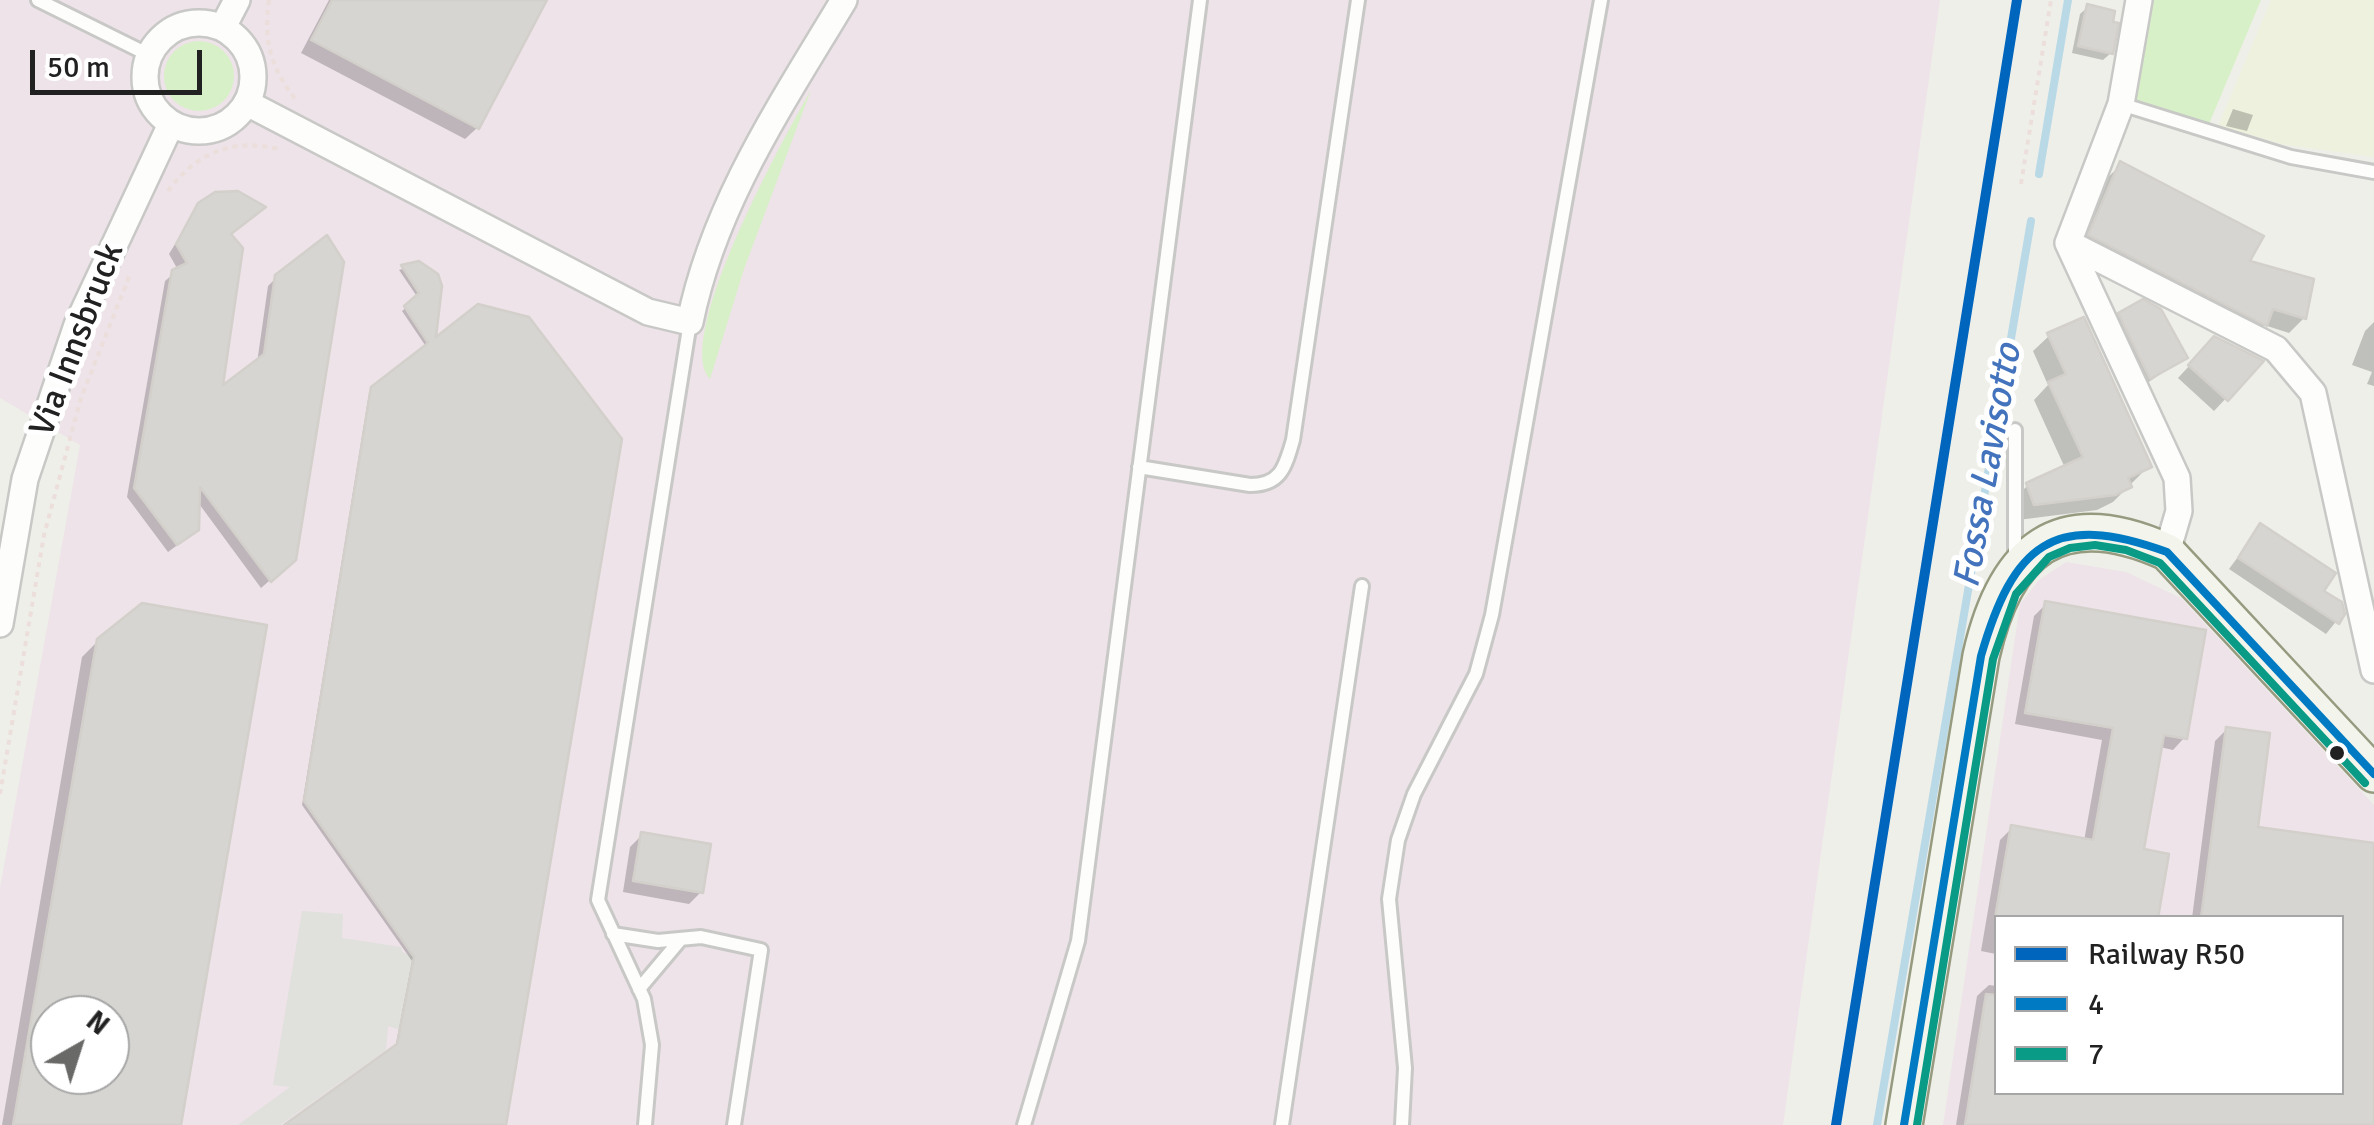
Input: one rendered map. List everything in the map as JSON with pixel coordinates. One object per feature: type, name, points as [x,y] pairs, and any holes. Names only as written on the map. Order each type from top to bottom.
[{"type":"street","points":[[223,28],[237,0]]},
{"type":"street","points":[[248,103],[648,312],[690,322],[711,243],[728,204],[752,154],[844,0]]},
{"type":"street","points":[[2139,0],[2121,104],[2068,242],[2177,478],[2179,511],[2167,552]]},
{"type":"street","points":[[188,23],[223,28],[238,37],[254,68],[248,103],[222,126],[206,131],[172,124],[150,101],[145,86],[148,55],[158,40],[188,23]]},
{"type":"street","name":"Via Innsbruck","points":[[0,624],[24,479],[77,326],[172,124]]},
{"type":"street","points":[[2068,242],[2276,348],[2314,393],[2374,670]]},
{"type":"street","points":[[0,502],[24,479]]},
{"type":"street","points":[[1904,1125],[1992,608],[2015,569],[2055,538],[2081,532],[2138,538],[2167,552],[2374,774]]},
{"type":"lane","points":[[38,0],[148,55]]},
{"type":"lane","points":[[1024,1125],[1078,941],[1200,0]]},
{"type":"lane","points":[[1139,467],[1268,485],[1284,472],[1293,440],[1358,0]]},
{"type":"lane","points":[[1402,1125],[1405,1068],[1390,900],[1398,840],[1414,794],[1476,674],[1492,615],[1602,0]]},
{"type":"lane","points":[[2121,104],[2291,156],[2374,172]]},
{"type":"lane","points":[[645,1125],[652,1045],[639,988],[598,900],[690,322]]},
{"type":"lane","points":[[2015,430],[2015,569]]},
{"type":"lane","points":[[1282,1125],[1362,586]]},
{"type":"lane","points":[[613,934],[701,937],[761,950],[734,1125]]},
{"type":"lane","points":[[639,988],[681,939]]},
{"type":"path","points":[[269,0],[266,38],[277,76],[307,110]]},
{"type":"path","points":[[2021,184],[2051,0]]},
{"type":"path","points":[[167,192],[192,163],[223,148],[258,145],[294,153]]},
{"type":"path","points":[[0,794],[44,535],[80,398],[138,255]]},
{"type":"shaded area","points":[[0,0],[1940,0],[1783,1125],[0,1125],[0,888],[80,445],[0,398]]},
{"type":"shaded area","points":[[2066,562],[2126,572],[2181,598],[2374,805],[2374,1125],[1943,1125],[2020,604],[2039,580]]},
{"type":"shaded area","points":[[302,911],[343,914],[342,938],[401,947],[402,952],[418,958],[403,1031],[388,1026],[386,1050],[280,1125],[238,1125],[290,1087],[273,1085]]},
{"type":"green space","points":[[2152,0],[2261,0],[2209,124],[2134,100]]},
{"type":"green space","points":[[2271,0],[2374,0],[2374,157],[2286,145],[2218,126]]},
{"type":"green space","points":[[199,41],[224,51],[234,76],[224,101],[199,111],[174,101],[164,76],[174,51]]},
{"type":"green space","points":[[811,90],[744,269],[710,379],[702,357],[706,323],[719,282],[758,190]]},
{"type":"building","points":[[332,0],[547,0],[479,129],[311,40]]},
{"type":"building","points":[[2087,4],[2115,11],[2113,22],[2119,23],[2113,54],[2078,46]]},
{"type":"building","points":[[2120,161],[2264,236],[2250,261],[2314,279],[2306,319],[2273,309],[2267,326],[2088,235]]},
{"type":"building","points":[[238,191],[266,207],[231,234],[243,248],[223,385],[264,354],[275,275],[327,235],[344,262],[296,560],[271,582],[200,487],[199,530],[177,545],[134,488],[172,270],[187,263],[176,244],[198,203],[215,192]]},
{"type":"building","points":[[419,261],[438,274],[442,286],[436,337],[478,304],[529,317],[622,439],[506,1125],[284,1125],[397,1044],[414,957],[304,801],[371,387],[428,343],[404,306],[419,293],[401,265]]},
{"type":"building","points":[[2143,299],[2161,309],[2188,358],[2150,379],[2118,313]]},
{"type":"building","points":[[2084,317],[2152,467],[2128,478],[2132,487],[2115,495],[2034,505],[2026,483],[2083,457],[2048,382],[2066,374],[2047,333]]},
{"type":"building","points":[[2214,336],[2264,361],[2228,401],[2188,365]]},
{"type":"building","points":[[2260,523],[2336,573],[2324,591],[2342,602],[2345,614],[2339,624],[2238,558]]},
{"type":"building","points":[[2045,601],[2206,630],[2187,739],[2164,735],[2144,849],[2169,854],[2159,915],[1996,915],[2011,825],[2093,840],[2113,728],[2025,713]]},
{"type":"building","points":[[142,603],[267,625],[181,1125],[13,1125],[30,1027],[30,1095],[130,1095],[130,995],[35,995],[97,639]]},
{"type":"building","points":[[2226,727],[2270,733],[2258,827],[2374,843],[2374,1125],[1965,1125],[1986,994],[1994,995],[1994,1095],[2344,1095],[2344,915],[2201,915]]},
{"type":"building","points":[[641,832],[711,844],[703,893],[633,881]]},
{"type":"waterway","name":"Fossa Lavisotto","points":[[2039,174],[2068,0]]},
{"type":"waterway","name":"Fossa Lavisotto","points":[[1877,1125],[2031,221]]},
{"type":"rail line","name":"R50","points":[[1836,1125],[2017,0]]},
{"type":"transit line","name":"4","points":[[1904,1125],[1981,656],[2008,587],[2024,563],[2043,547],[2066,537],[2094,535],[2167,552],[2374,774]]},
{"type":"transit line","name":"7","points":[[1917,1125],[1993,659],[2016,594],[2049,557],[2070,548],[2095,545],[2126,550],[2160,563],[2365,783]]}]
